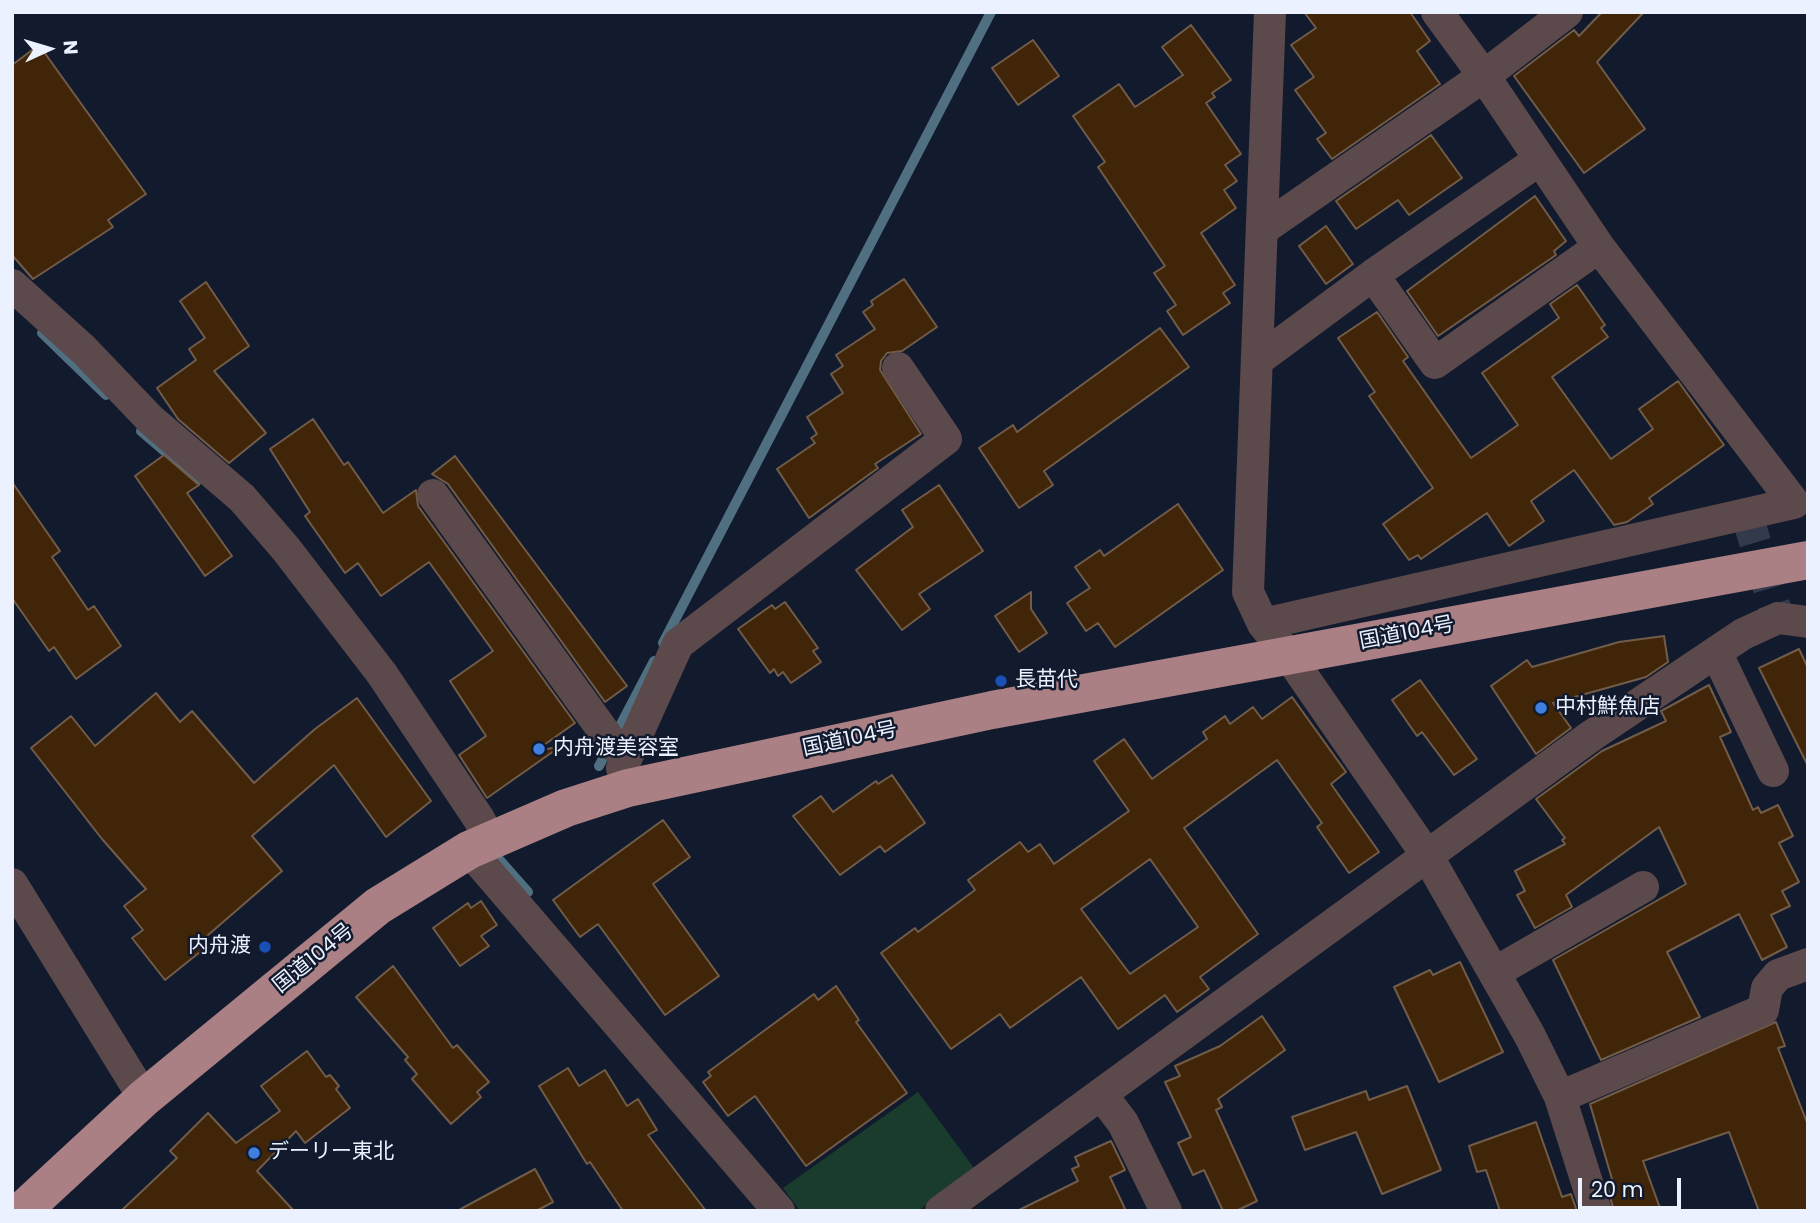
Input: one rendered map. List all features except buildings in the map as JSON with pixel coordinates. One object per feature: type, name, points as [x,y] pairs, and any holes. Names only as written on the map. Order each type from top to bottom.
[{"type":"highway","name":"国道104号","points":[[22,1211],[144,1098],[378,906],[479,845],[566,808],[628,771],[992,710],[1808,560]]},
{"type":"street","points":[[1270,12],[1248,592],[1263,624],[1289,656],[1428,857],[1494,972],[1560,1097],[1596,1211]]},
{"type":"street","points":[[1263,624],[1801,502],[1599,247],[1484,76],[1437,12]]},
{"type":"street","points":[[1263,229],[1484,76],[1567,12]]},
{"type":"street","points":[[1258,360],[1373,275],[1539,160]]},
{"type":"street","points":[[1373,275],[1435,363],[1599,247]]},
{"type":"street","points":[[12,285],[84,351],[151,420],[243,498],[286,549],[382,674],[479,819],[479,845],[779,1211]]},
{"type":"street","points":[[628,771],[678,644],[946,439],[898,368]]},
{"type":"street","points":[[433,495],[615,747],[628,771]]},
{"type":"street","points":[[958,1205],[1101,1094],[1591,736],[1743,634],[1778,618],[1808,622]]},
{"type":"street","points":[[1716,652],[1773,771]]},
{"type":"street","points":[[12,884],[144,1098]]},
{"type":"street","points":[[1494,972],[1643,887]]},
{"type":"street","points":[[1560,1097],[1763,1010],[1767,988],[1778,975],[1808,964]]},
{"type":"street","points":[[1101,1094],[1122,1123],[1166,1211]]},
{"type":"green space","points":[[918,1092],[974,1168],[918,1211],[800,1211],[783,1188]]},
{"type":"waterway","points":[[663,643],[991,12]]},
{"type":"waterway","points":[[42,333],[106,395]]},
{"type":"waterway","points":[[141,431],[198,480]]},
{"type":"waterway","points":[[599,766],[654,661]]},
{"type":"waterway","points":[[489,848],[528,892]]},
{"type":"tunnel","points":[[1746,512],[1778,618]]},
{"type":"place","name":"長苗代","points":[[1001,681]]},
{"type":"place","name":"中村鮮魚店","points":[[1541,708]]},
{"type":"place","name":"内舟渡美容室","points":[[539,749]]},
{"type":"place","name":"内舟渡","points":[[265,947]]},
{"type":"place","name":"デーリー東北","points":[[254,1153]]}]
